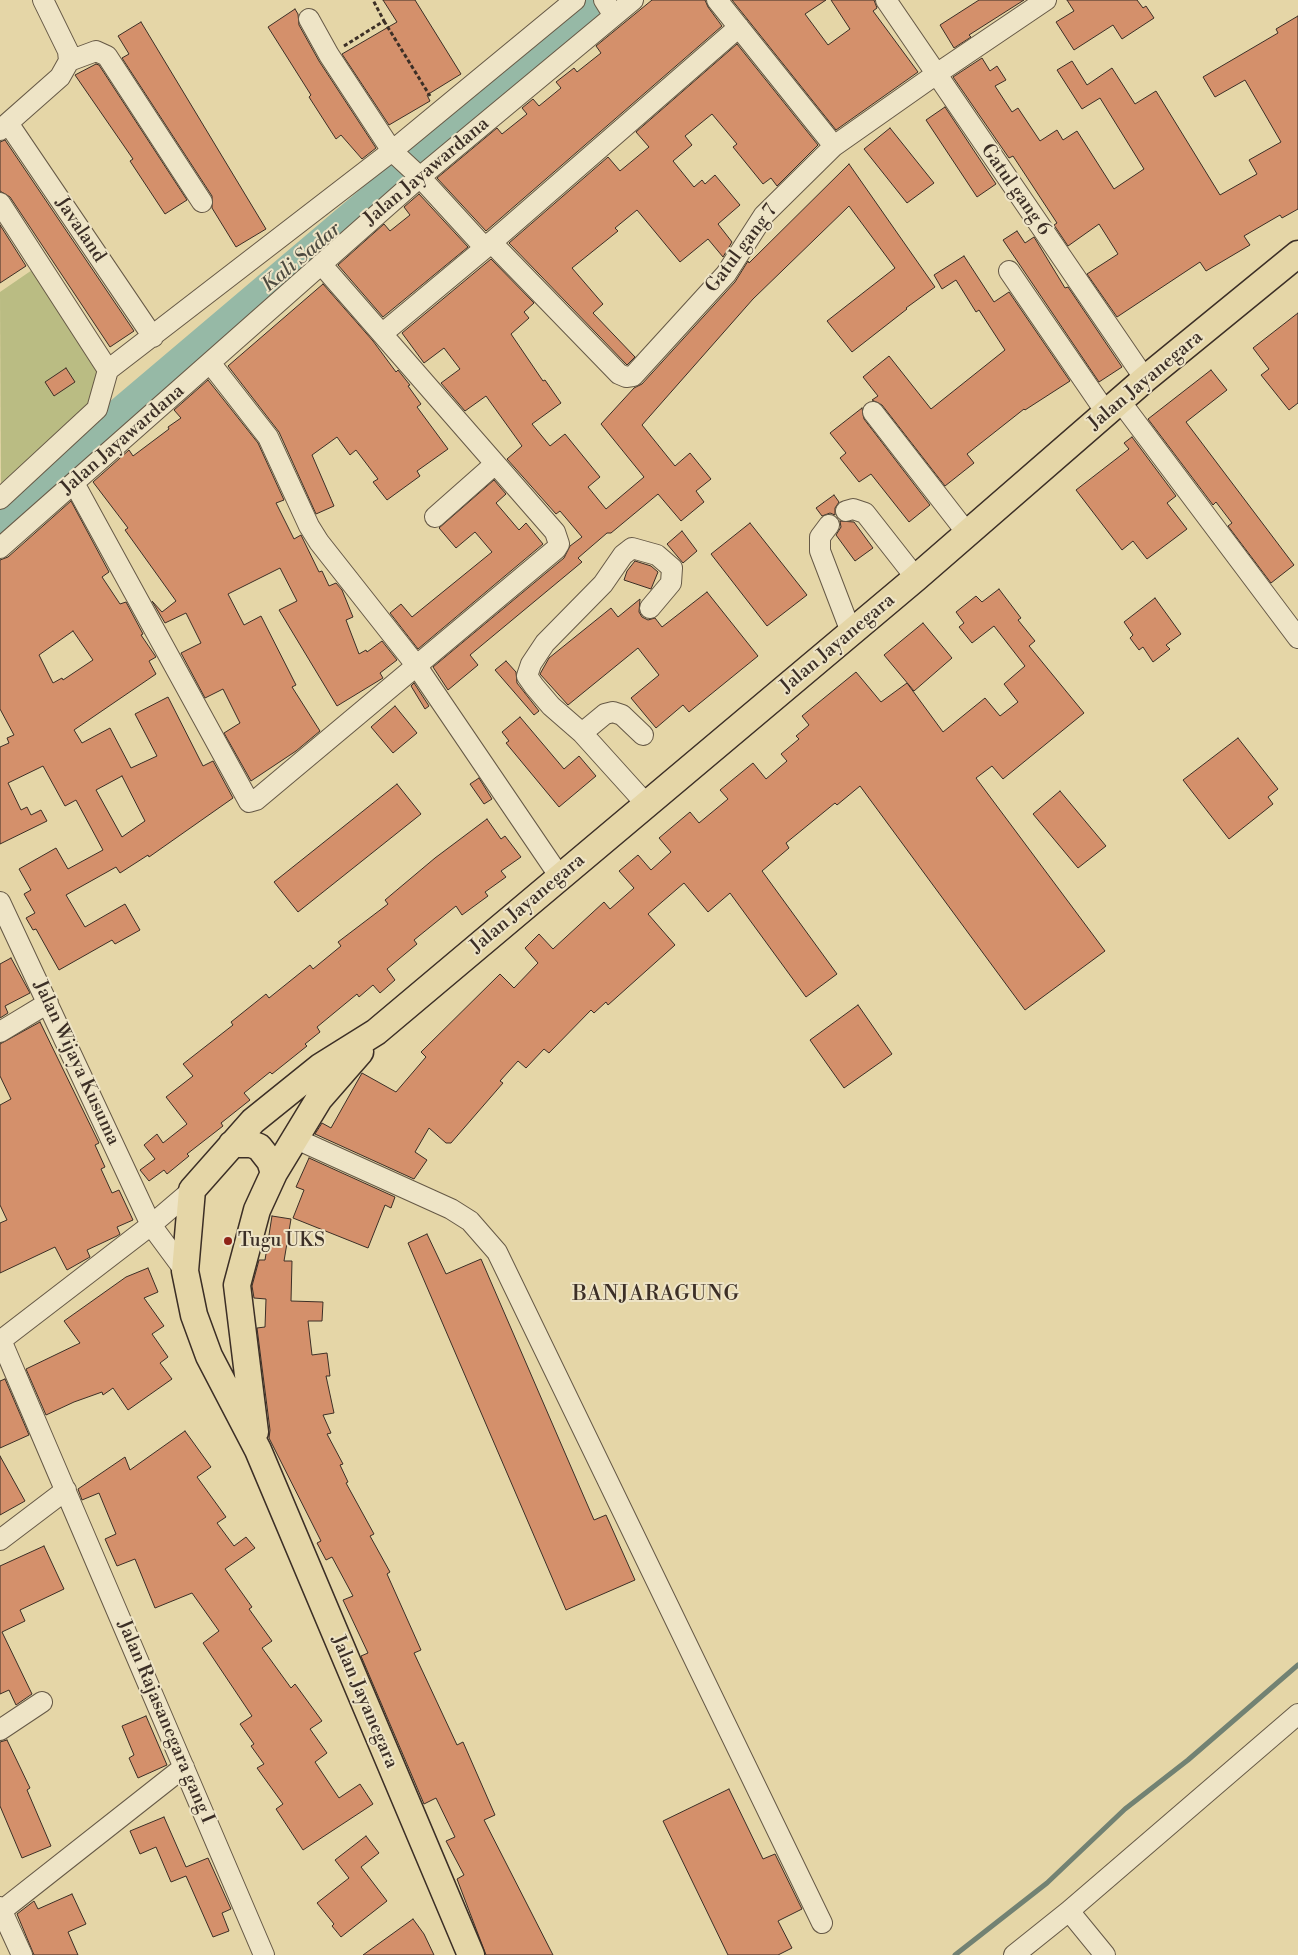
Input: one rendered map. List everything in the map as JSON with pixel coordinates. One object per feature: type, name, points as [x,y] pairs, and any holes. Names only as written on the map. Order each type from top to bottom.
[{"type":"main road","name":"Jalan Jayanegara","points":[[471,1955],[258,1450],[209,1356],[194,1314],[185,1271],[192,1190],[253,1121],[320,1067],[376,1032],[916,578],[1114,408],[1145,379],[1298,254]]},
{"type":"main road","name":"Jalan Jayanegara","points":[[258,1450],[237,1286],[257,1210],[274,1173],[319,1099],[376,1032]]},
{"type":"main road","points":[[232,1144],[251,1144],[259,1148],[270,1161],[274,1173]]},
{"type":"main road","points":[[194,1314],[211,1322],[229,1320],[239,1310]]},
{"type":"street","points":[[4,126],[60,77],[69,61],[68,51],[43,0]]},
{"type":"street","points":[[0,499],[97,410],[108,370],[153,337],[406,164],[575,0]]},
{"type":"street","name":"Jalan Jayawardana","points":[[0,548],[211,364],[321,264],[406,164],[609,8],[633,0]]},
{"type":"street","points":[[717,0],[834,146]]},
{"type":"street","name":"Gatul gang 6","points":[[886,0],[1145,379]]},
{"type":"street","name":"Gatul gang 7","points":[[488,245],[619,374],[633,376],[726,274],[764,214],[834,146],[935,74],[1046,0]]},
{"type":"street","points":[[309,19],[329,55],[406,164],[488,245]]},
{"type":"street","points":[[383,333],[488,245],[739,27]]},
{"type":"street","points":[[69,61],[96,51],[107,56],[202,202]]},
{"type":"street","name":"Javaland","points":[[4,126],[153,337]]},
{"type":"street","points":[[0,203],[108,370]]},
{"type":"street","points":[[74,483],[249,802],[256,800],[556,549],[558,544],[555,532],[321,264]]},
{"type":"street","points":[[1009,271],[1114,408],[1298,638]]},
{"type":"street","points":[[211,364],[268,437],[309,526],[319,542],[416,665],[560,877]]},
{"type":"street","points":[[873,412],[967,533]]},
{"type":"street","points":[[435,517],[495,464]]},
{"type":"street","points":[[846,511],[853,509],[865,513],[916,578]]},
{"type":"street","points":[[829,525],[820,537],[820,551],[851,632]]},
{"type":"street","points":[[647,805],[582,733],[551,706],[527,676],[531,664],[545,643],[603,584],[623,555],[632,548],[657,555],[672,568],[671,583],[650,608]]},
{"type":"street","points":[[582,733],[605,714],[613,712],[622,715],[643,735]]},
{"type":"street","name":"Jalan Wijaya Kusuma","points":[[0,902],[151,1225],[185,1271]]},
{"type":"street","points":[[0,1032],[48,1003]]},
{"type":"street","points":[[294,1138],[451,1209],[470,1220],[498,1252],[822,1924]]},
{"type":"street","points":[[0,1340],[151,1225],[192,1190]]},
{"type":"street","name":"Jalan Rajasanegara gang I","points":[[0,1340],[264,1955]]},
{"type":"street","points":[[0,1540],[66,1490]]},
{"type":"street","points":[[0,1730],[42,1702]]},
{"type":"street","points":[[1014,1955],[1070,1911],[1298,1714]]},
{"type":"street","points":[[22,1955],[0,1910],[184,1767]]},
{"type":"street","points":[[1070,1911],[1105,1955]]},
{"type":"path","points":[[373,0],[430,96]]},
{"type":"path","points":[[329,55],[384,21]]},
{"type":"green space","points":[[35,268],[102,370],[91,406],[1,486],[0,292]]},
{"type":"building","points":[[383,0],[415,0],[461,74],[427,95],[430,101],[389,125],[342,54],[397,22]]},
{"type":"building","points":[[652,0],[705,0],[722,26],[486,231],[437,178],[497,128],[502,134],[527,114],[522,108],[533,99],[539,106],[561,88],[556,82],[574,68],[577,72],[601,53],[596,46]]},
{"type":"building","points":[[732,0],[826,0],[805,14],[828,45],[850,29],[831,0],[874,0],[877,8],[873,11],[918,72],[836,130]]},
{"type":"building","points":[[979,0],[1024,0],[969,35],[971,37],[954,48],[940,25]]},
{"type":"building","points":[[1067,0],[1137,0],[1143,8],[1146,6],[1154,18],[1122,39],[1113,25],[1074,50],[1056,22],[1074,11]]},
{"type":"building","points":[[295,9],[298,14],[299,25],[319,61],[376,148],[362,159],[341,135],[336,139],[268,27]]},
{"type":"building","points":[[1298,16],[1298,209],[1282,218],[1280,215],[1244,236],[1250,245],[1206,271],[1200,262],[1117,317],[1087,274],[1118,254],[1099,224],[1068,246],[1054,225],[1057,223],[1013,156],[1009,158],[953,77],[982,58],[990,71],[997,66],[1006,80],[995,86],[1012,112],[1018,108],[1040,141],[1057,130],[1063,140],[1077,131],[1114,189],[1144,169],[1100,98],[1082,109],[1057,70],[1072,61],[1087,85],[1112,68],[1135,104],[1156,91],[1220,195],[1257,174],[1249,160],[1281,142],[1245,80],[1215,97],[1203,77],[1278,33],[1276,29]]},
{"type":"building","points":[[141,22],[266,229],[236,247],[212,208],[212,196],[122,58],[129,54],[118,36]]},
{"type":"building","points":[[737,44],[818,145],[777,186],[771,178],[763,184],[733,147],[737,144],[712,114],[685,136],[692,145],[673,161],[694,187],[702,180],[705,184],[715,175],[740,205],[718,224],[732,242],[723,257],[708,239],[680,262],[637,210],[615,228],[618,231],[572,268],[603,304],[593,313],[635,357],[627,365],[509,243],[608,157],[620,171],[649,147],[636,132]]},
{"type":"building","points":[[96,64],[99,65],[187,200],[165,214],[130,161],[133,159],[75,75]]},
{"type":"building","points":[[945,107],[996,184],[977,197],[926,120]]},
{"type":"building","points":[[890,128],[934,183],[907,203],[864,149]]},
{"type":"building","points":[[5,140],[134,331],[110,347],[10,197],[0,191],[0,142]]},
{"type":"building","points":[[849,164],[935,287],[852,352],[827,321],[895,268],[849,206],[753,299],[642,425],[675,466],[690,453],[711,479],[696,491],[704,502],[681,521],[658,494],[611,533],[607,533],[578,558],[582,562],[470,655],[478,665],[448,690],[433,667],[564,558],[570,546],[582,537],[560,511],[556,514],[507,459],[522,446],[486,396],[465,411],[441,383],[460,369],[444,348],[424,363],[402,333],[491,259],[534,303],[524,312],[529,318],[511,334],[543,381],[545,380],[561,403],[532,424],[550,446],[565,434],[600,477],[588,487],[606,509],[644,477],[601,424],[634,388],[642,384],[735,282],[748,261],[749,263]]},
{"type":"building","points":[[419,194],[468,247],[383,317],[338,265],[384,224],[390,231],[410,215],[404,207]]},
{"type":"building","points":[[0,225],[26,266],[0,283]]},
{"type":"building","points":[[1017,231],[1025,243],[1034,237],[1065,288],[1068,287],[1122,367],[1099,382],[1003,240]]},
{"type":"building","points":[[964,256],[994,302],[1009,292],[1070,381],[1024,409],[967,454],[974,463],[945,486],[882,405],[872,400],[878,396],[863,377],[889,356],[931,409],[1005,350],[979,310],[976,312],[956,280],[942,289],[934,275]]},
{"type":"building","points":[[323,284],[373,341],[396,372],[398,370],[410,385],[408,386],[421,404],[417,407],[448,449],[417,471],[420,476],[387,500],[373,482],[378,479],[356,450],[350,455],[337,437],[312,455],[334,506],[316,514],[279,432],[228,366]]},
{"type":"building","points":[[1298,313],[1298,403],[1289,410],[1261,375],[1269,369],[1253,348]]},
{"type":"building","points":[[66,368],[75,382],[54,396],[45,382]]},
{"type":"building","points":[[1211,370],[1227,390],[1186,422],[1294,565],[1271,583],[1228,526],[1232,523],[1216,502],[1213,505],[1148,419]]},
{"type":"building","points":[[208,380],[258,443],[284,500],[276,503],[294,539],[301,535],[319,572],[322,571],[329,586],[336,583],[342,590],[353,617],[346,620],[359,654],[366,650],[367,652],[382,641],[397,660],[380,673],[383,678],[337,706],[279,610],[297,601],[280,568],[228,594],[244,625],[261,616],[296,685],[292,687],[320,731],[296,751],[251,781],[224,733],[240,723],[223,689],[205,698],[181,653],[201,643],[186,613],[165,623],[152,601],[162,612],[176,601],[125,530],[128,528],[93,482],[129,450],[133,456],[169,429],[168,427],[181,418],[174,410]]},
{"type":"building","points":[[862,408],[864,419],[930,505],[909,522],[871,474],[859,482],[840,458],[846,453],[830,433]]},
{"type":"building","points":[[1132,437],[1176,496],[1167,503],[1187,529],[1147,559],[1133,541],[1122,550],[1076,490],[1129,449],[1124,443]]},
{"type":"building","points":[[494,480],[506,494],[496,503],[519,530],[526,523],[543,544],[418,649],[390,613],[401,604],[412,617],[492,552],[475,532],[456,548],[439,528]]},
{"type":"building","points":[[834,495],[839,502],[835,508],[835,515],[830,513],[822,516],[816,508]]},
{"type":"building","points":[[71,501],[109,572],[102,577],[120,604],[126,602],[143,634],[141,635],[156,657],[149,661],[156,674],[74,730],[82,743],[110,728],[131,768],[157,756],[135,714],[168,697],[203,766],[213,761],[233,798],[149,857],[148,855],[120,873],[116,867],[66,895],[85,927],[125,904],[140,930],[115,944],[112,940],[59,970],[36,929],[33,930],[26,918],[35,913],[24,894],[31,890],[19,869],[56,848],[68,869],[103,850],[76,800],[65,806],[43,766],[8,783],[21,810],[27,807],[31,815],[41,810],[47,821],[0,844],[0,747],[9,743],[7,738],[14,735],[0,709],[0,560],[8,557]],"holes":[[[73,631],[93,660],[63,680],[62,678],[53,683],[39,655]],[[122,776],[145,821],[122,837],[96,790]]]},
{"type":"building","points":[[840,521],[854,522],[873,548],[855,561],[836,535],[841,527]]},
{"type":"building","points":[[750,523],[807,595],[767,626],[711,554]]},
{"type":"building","points":[[682,531],[697,551],[683,563],[667,544]]},
{"type":"building","points":[[635,561],[651,566],[658,572],[651,589],[624,580],[627,571]]},
{"type":"building","points":[[999,589],[1021,618],[1018,620],[1035,641],[1029,646],[1084,713],[1003,779],[992,766],[976,778],[1105,951],[1025,1010],[860,786],[837,805],[835,803],[786,843],[789,848],[762,871],[837,974],[806,997],[730,893],[708,912],[684,883],[648,914],[675,945],[608,1005],[606,1002],[594,1013],[591,1010],[549,1053],[544,1049],[526,1068],[518,1061],[500,1081],[503,1083],[451,1143],[446,1143],[429,1128],[415,1152],[427,1160],[414,1179],[315,1134],[322,1123],[331,1128],[362,1073],[396,1092],[426,1057],[421,1052],[500,974],[514,988],[538,963],[525,948],[539,934],[553,949],[604,902],[610,909],[634,888],[619,871],[638,855],[651,870],[671,852],[659,838],[690,812],[699,823],[728,799],[720,790],[753,763],[766,779],[787,761],[781,754],[799,739],[796,736],[809,725],[802,716],[856,672],[881,702],[907,683],[943,732],[985,698],[1000,716],[1018,702],[1004,684],[1025,666],[994,626],[972,643],[959,627],[964,623],[956,612],[976,596],[982,602]]},
{"type":"building","points":[[707,592],[758,656],[689,712],[683,705],[656,728],[631,698],[659,675],[638,648],[568,705],[540,674],[549,658],[611,608],[618,617],[640,599],[639,612],[642,617],[648,620],[655,618],[662,627]]},
{"type":"building","points":[[1155,598],[1181,634],[1166,645],[1170,649],[1153,662],[1143,647],[1139,650],[1130,638],[1133,635],[1124,622]]},
{"type":"building","points":[[923,623],[952,658],[914,691],[884,655]]},
{"type":"building","points":[[506,661],[516,672],[517,683],[539,711],[534,715],[495,670]]},
{"type":"building","points":[[414,683],[429,706],[425,709],[411,686]]},
{"type":"building","points":[[395,706],[417,733],[393,753],[371,727]]},
{"type":"building","points":[[520,717],[564,769],[579,756],[596,776],[559,807],[506,743],[509,741],[502,732]]},
{"type":"building","points":[[1238,738],[1278,789],[1268,797],[1273,804],[1229,839],[1183,780]]},
{"type":"building","points":[[479,778],[492,799],[484,804],[470,784]]},
{"type":"building","points":[[397,784],[421,814],[298,912],[274,882]]},
{"type":"building","points":[[1060,791],[1106,846],[1078,868],[1033,814]]},
{"type":"building","points":[[487,819],[501,839],[505,836],[521,857],[501,871],[506,877],[485,892],[488,896],[462,915],[456,906],[414,940],[417,944],[387,969],[395,980],[380,993],[373,985],[359,997],[357,994],[317,1027],[320,1032],[305,1044],[307,1046],[272,1074],[270,1072],[244,1093],[250,1100],[221,1123],[223,1126],[187,1154],[189,1156],[167,1174],[164,1170],[149,1181],[140,1170],[155,1159],[144,1145],[157,1134],[163,1143],[187,1124],[166,1097],[193,1076],[183,1064],[233,1025],[231,1022],[266,994],[269,998],[310,965],[313,969],[341,946],[338,942],[388,904],[385,900],[435,858]]},
{"type":"building","points":[[11,958],[30,993],[5,1006],[8,1013],[0,1018],[0,964]]},
{"type":"building","points":[[858,1005],[892,1054],[844,1088],[810,1040]]},
{"type":"building","points":[[40,1022],[99,1143],[95,1145],[105,1167],[101,1169],[112,1193],[119,1190],[133,1220],[117,1227],[120,1234],[87,1250],[90,1257],[67,1270],[55,1247],[0,1273],[0,1223],[7,1220],[0,1205],[0,1105],[11,1099],[0,1076],[0,1044]]},
{"type":"building","points":[[309,1158],[395,1197],[391,1208],[385,1205],[368,1248],[293,1218],[304,1190],[296,1187]]},
{"type":"building","points":[[272,1216],[291,1219],[284,1261],[292,1261],[291,1301],[323,1302],[322,1321],[308,1321],[312,1355],[327,1353],[330,1376],[326,1376],[334,1413],[323,1415],[331,1433],[327,1434],[343,1464],[340,1465],[348,1482],[346,1483],[374,1534],[370,1536],[390,1572],[387,1574],[421,1650],[414,1653],[457,1745],[463,1742],[495,1815],[484,1820],[553,1955],[486,1955],[457,1879],[464,1875],[446,1841],[455,1837],[436,1798],[424,1804],[361,1656],[368,1653],[343,1600],[353,1596],[332,1557],[326,1560],[317,1543],[321,1541],[269,1438],[270,1430],[257,1328],[265,1327],[266,1299],[254,1298],[252,1286],[259,1260],[265,1260]]},
{"type":"building","points":[[427,1234],[446,1274],[481,1259],[594,1520],[606,1515],[635,1580],[566,1610],[408,1243]]},
{"type":"building","points":[[148,1268],[158,1292],[144,1298],[164,1326],[152,1334],[168,1357],[160,1363],[172,1379],[128,1410],[113,1388],[103,1395],[102,1392],[46,1415],[26,1369],[80,1343],[64,1321],[126,1277]]},
{"type":"building","points":[[5,1379],[29,1435],[0,1448],[0,1381]]},
{"type":"building","points":[[185,1431],[211,1467],[197,1477],[226,1517],[217,1523],[234,1546],[246,1537],[255,1548],[225,1569],[252,1607],[249,1609],[272,1641],[262,1648],[291,1688],[295,1684],[322,1721],[310,1729],[327,1753],[315,1762],[339,1798],[360,1784],[373,1804],[303,1850],[276,1809],[283,1804],[257,1768],[264,1764],[251,1746],[254,1744],[240,1724],[252,1716],[203,1643],[219,1631],[192,1593],[155,1608],[135,1559],[117,1566],[105,1539],[116,1534],[99,1493],[82,1500],[78,1489],[125,1457],[130,1470]]},
{"type":"building","points":[[0,1456],[25,1501],[0,1515]]},
{"type":"building","points":[[44,1546],[64,1589],[20,1610],[25,1621],[2,1632],[32,1694],[16,1705],[9,1690],[0,1694],[0,1566]]},
{"type":"building","points":[[146,1716],[167,1765],[138,1778],[129,1758],[134,1755],[122,1726]]},
{"type":"building","points":[[7,1740],[30,1788],[27,1790],[51,1846],[22,1858],[0,1806],[0,1742]]},
{"type":"building","points":[[729,1789],[763,1859],[775,1854],[802,1909],[778,1921],[792,1948],[778,1955],[728,1955],[663,1821]]},
{"type":"building","points":[[164,1817],[186,1867],[208,1858],[231,1909],[222,1913],[229,1931],[213,1937],[186,1876],[171,1882],[156,1847],[140,1854],[130,1831]]},
{"type":"building","points":[[366,1836],[379,1853],[361,1867],[387,1901],[341,1937],[332,1926],[334,1924],[317,1903],[349,1878],[335,1860]]},
{"type":"building","points":[[72,1894],[86,1924],[68,1932],[78,1955],[34,1955],[17,1914],[34,1901],[38,1909]]},
{"type":"building","points":[[413,1919],[424,1934],[434,1955],[363,1955]]},
{"type":"waterway","name":"Kali Sadar","points":[[0,518],[32,487],[607,0]]},
{"type":"waterway","points":[[955,1955],[1047,1883],[1125,1809],[1188,1760],[1298,1665]]},
{"type":"place","name":"Tugu UKS","points":[[228,1241]]},
{"type":"district","name":"BANJARAGUNG","points":[[656,1295]]}]
